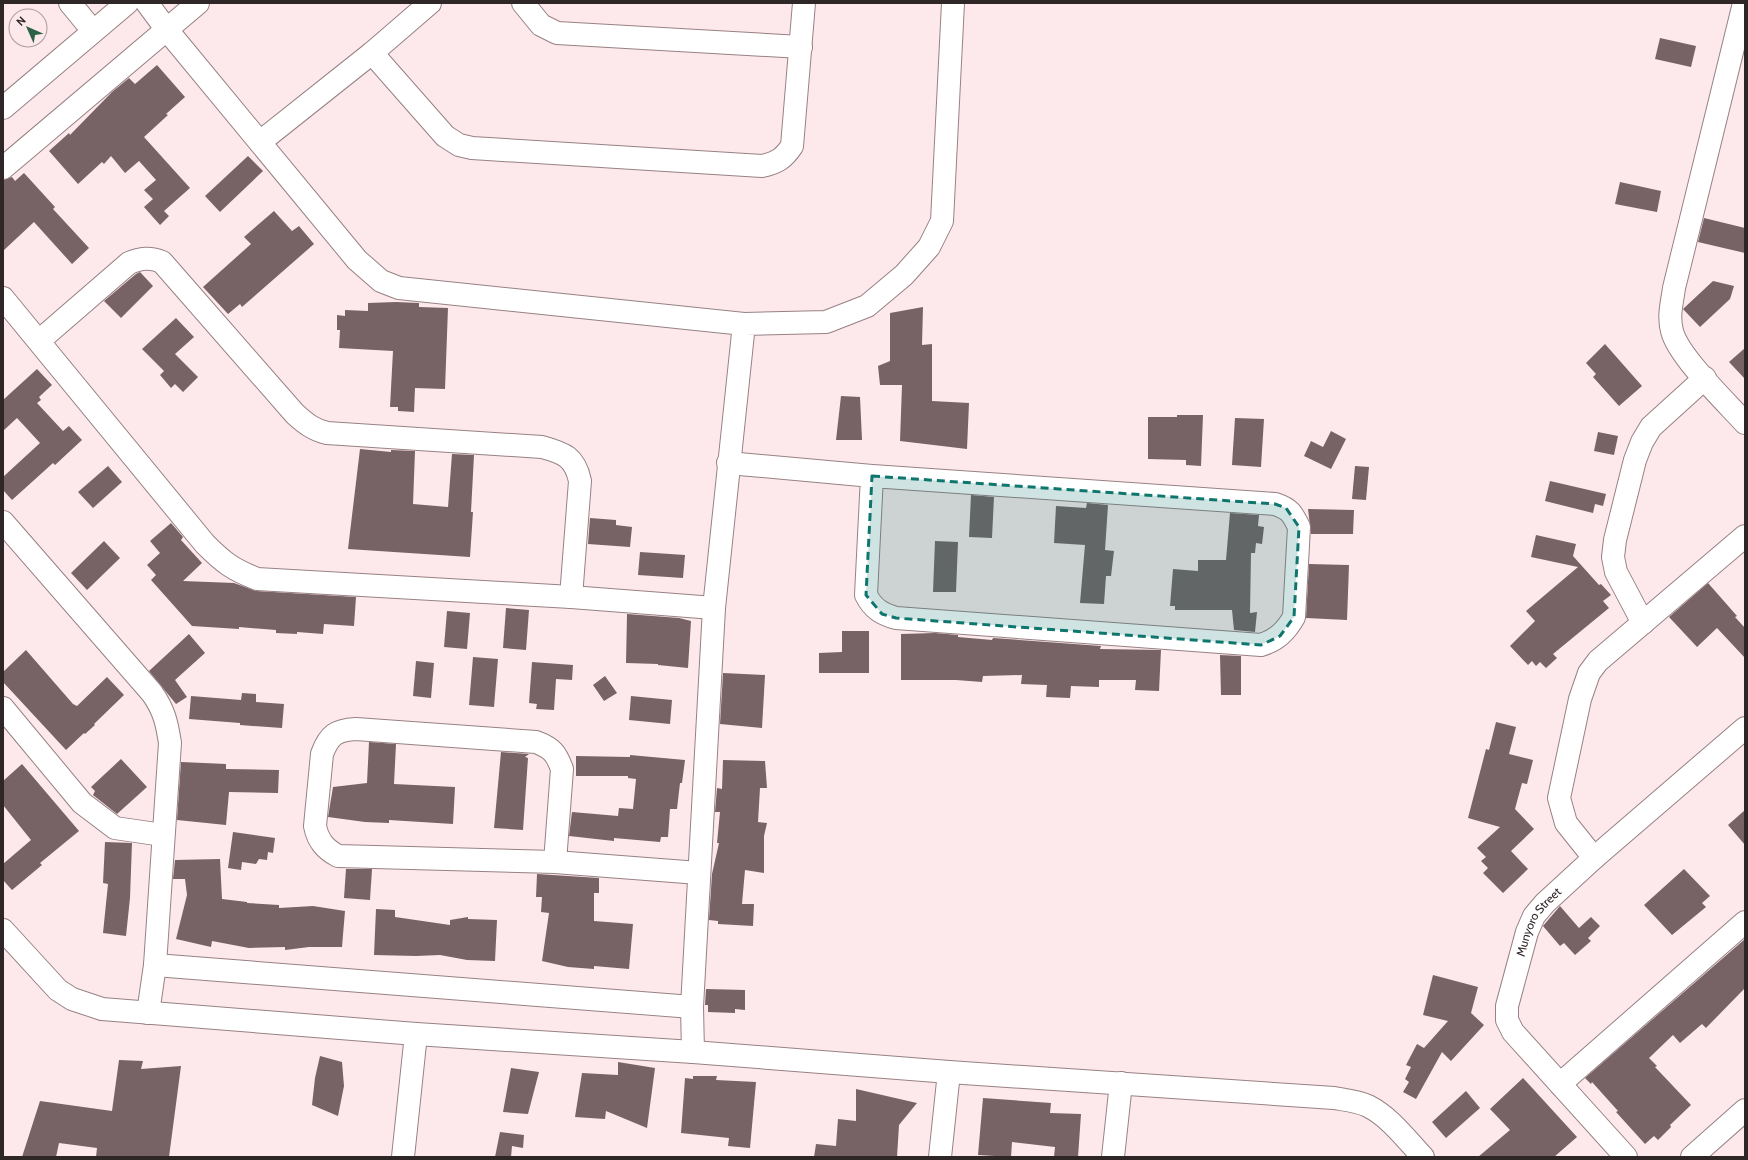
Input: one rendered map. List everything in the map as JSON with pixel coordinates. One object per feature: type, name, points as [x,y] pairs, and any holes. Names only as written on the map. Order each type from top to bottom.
[{"type":"street","points":[[70,3],[92,31]]},
{"type":"street","points":[[3,108],[92,31],[127,3]]},
{"type":"street","points":[[147,3],[167,30],[358,260],[381,280],[399,288],[744,324],[826,322],[867,306],[904,275],[929,247],[942,221],[953,3]]},
{"type":"street","points":[[3,168],[198,3]]},
{"type":"street","points":[[260,142],[372,53],[430,3]]},
{"type":"street","points":[[523,3],[541,25],[557,33],[801,47]]},
{"type":"street","points":[[372,53],[445,136],[459,145],[472,148],[762,166],[775,164],[786,156],[792,146],[804,3]]},
{"type":"street","points":[[1744,3],[1676,280],[1670,314],[1672,331],[1677,344],[1745,423]]},
{"type":"street","points":[[40,340],[129,262],[140,258],[152,258],[162,262],[296,414],[316,430],[328,433],[542,447],[559,452],[569,458],[578,469],[580,481],[571,597]]},
{"type":"street","points":[[3,298],[40,340],[206,544],[236,571],[257,579],[571,597],[714,608]]},
{"type":"street","points":[[693,1052],[692,1007],[714,608],[728,463],[744,324]]},
{"type":"street","points":[[1643,623],[1616,572],[1613,557],[1615,540],[1635,460],[1642,442],[1651,427],[1705,378]]},
{"type":"street","points":[[728,463],[872,476],[1267,503],[1280,506],[1286,508],[1293,515],[1298,527],[1294,617],[1289,627],[1280,636],[1272,642],[1261,645],[896,618],[882,614],[871,604],[866,595],[872,476]]},
{"type":"street","points":[[3,522],[152,693],[160,705],[167,721],[170,743],[155,965],[148,1013]]},
{"type":"street","points":[[1594,858],[1566,823],[1559,798],[1580,699],[1589,673],[1598,661],[1745,536]]},
{"type":"street","points":[[3,708],[82,803],[115,828],[164,835]]},
{"type":"street","name":"Munyoro Street","points":[[1626,1157],[1513,1032],[1507,1020],[1507,1006],[1527,932],[1534,916],[1545,903],[1594,858],[1745,728]]},
{"type":"street","points":[[555,862],[562,769],[557,756],[547,747],[536,742],[356,730],[343,730],[334,734],[326,744],[322,754],[315,826],[317,837],[322,844],[338,856],[555,862],[699,873]]},
{"type":"street","points":[[1560,1084],[1745,922]]},
{"type":"street","points":[[3,930],[58,990],[72,999],[102,1009],[416,1034],[693,1052],[949,1072],[1334,1098],[1367,1105],[1394,1126],[1422,1157]]},
{"type":"street","points":[[155,965],[692,1007]]},
{"type":"street","points":[[403,1157],[416,1034]]},
{"type":"street","points":[[940,1157],[949,1072]]},
{"type":"street","points":[[1112,1157],[1120,1083]]},
{"type":"street","points":[[1692,1157],[1745,1110]]},
{"type":"highlighted area","points":[[872,476],[1275,504],[1286,508],[1299,527],[1294,617],[1280,636],[1261,645],[896,618],[882,614],[866,595]]},
{"type":"building","points":[[1660,38],[1696,46],[1691,67],[1655,59]]},
{"type":"building","points":[[157,65],[185,97],[144,137],[190,188],[164,211],[169,216],[160,225],[144,207],[153,199],[144,190],[156,180],[139,161],[125,173],[111,156],[104,164],[102,162],[78,184],[49,151],[69,133],[70,135],[112,92],[129,78],[135,84]]},
{"type":"building","points":[[248,156],[263,171],[220,212],[205,196]]},
{"type":"building","points":[[24,173],[55,207],[53,209],[89,248],[72,264],[34,222],[3,251],[3,180],[12,177],[15,181]]},
{"type":"building","points":[[1620,182],[1661,191],[1657,212],[1615,204]]},
{"type":"building","points":[[274,211],[292,231],[299,226],[314,244],[242,307],[240,304],[228,314],[203,287],[251,244],[244,237]]},
{"type":"building","points":[[1704,218],[1745,228],[1745,253],[1698,242]]},
{"type":"building","points":[[140,272],[153,286],[121,318],[104,301]]},
{"type":"building","points":[[1713,281],[1734,286],[1730,299],[1700,327],[1683,309]]},
{"type":"building","points":[[368,303],[419,303],[419,307],[448,308],[445,389],[415,388],[414,412],[398,411],[398,407],[390,407],[393,351],[339,348],[340,330],[337,330],[337,315],[345,316],[345,310],[368,311]]},
{"type":"building","points":[[923,307],[922,345],[932,344],[932,401],[969,403],[967,449],[900,441],[902,385],[880,385],[878,366],[890,361],[890,313]]},
{"type":"building","points":[[176,318],[194,337],[175,354],[198,377],[183,392],[175,384],[171,388],[160,375],[164,371],[142,349]]},
{"type":"building","points":[[1605,344],[1642,386],[1619,406],[1593,377],[1596,374],[1586,363]]},
{"type":"building","points":[[1745,348],[1745,379],[1729,362]]},
{"type":"building","points":[[37,369],[52,385],[39,397],[41,400],[37,403],[63,431],[69,426],[82,440],[55,465],[53,463],[12,500],[3,490],[3,477],[40,443],[17,418],[3,431],[3,400]]},
{"type":"building","points":[[841,396],[860,397],[862,440],[836,440]]},
{"type":"building","points":[[1177,415],[1203,415],[1201,466],[1186,465],[1186,460],[1148,459],[1148,417],[1177,417]]},
{"type":"building","points":[[1235,418],[1264,419],[1261,467],[1232,465]]},
{"type":"building","points":[[1331,431],[1346,439],[1331,469],[1304,456],[1311,441],[1323,447]]},
{"type":"building","points":[[1598,432],[1618,436],[1614,455],[1594,451]]},
{"type":"building","points":[[360,449],[391,452],[391,450],[415,451],[413,504],[448,507],[452,454],[474,455],[471,512],[473,512],[470,557],[348,549]]},
{"type":"building","points":[[108,466],[122,482],[93,508],[78,492]]},
{"type":"building","points":[[1355,466],[1369,467],[1366,500],[1352,499]]},
{"type":"building","points":[[1550,481],[1606,494],[1603,506],[1595,504],[1593,513],[1545,501]]},
{"type":"building","points":[[971,495],[994,497],[992,538],[969,537]]},
{"type":"building","points":[[1087,503],[1108,505],[1105,550],[1114,551],[1111,576],[1106,576],[1104,604],[1080,603],[1085,545],[1054,543],[1056,506],[1086,508]]},
{"type":"building","points":[[1308,509],[1354,510],[1353,534],[1311,534]]},
{"type":"building","points":[[1230,513],[1259,515],[1258,526],[1264,527],[1262,544],[1256,543],[1255,553],[1251,553],[1250,613],[1257,612],[1255,632],[1234,630],[1232,610],[1175,610],[1175,606],[1170,606],[1173,569],[1198,571],[1198,560],[1226,560]]},
{"type":"building","points":[[590,518],[616,520],[616,525],[632,527],[630,547],[588,544]]},
{"type":"building","points":[[171,523],[183,537],[181,540],[202,563],[183,581],[234,583],[256,591],[356,597],[354,626],[324,624],[323,634],[297,632],[297,634],[276,633],[276,630],[239,627],[239,629],[192,626],[151,580],[156,575],[147,565],[160,553],[150,541]]},
{"type":"building","points":[[1536,535],[1576,544],[1573,556],[1599,585],[1601,584],[1611,595],[1603,601],[1609,608],[1553,654],[1557,658],[1546,668],[1540,662],[1536,666],[1532,661],[1528,665],[1510,646],[1535,621],[1526,611],[1578,567],[1531,557]]},
{"type":"building","points":[[104,541],[120,558],[87,590],[71,573]]},
{"type":"building","points":[[935,541],[958,542],[956,592],[933,592]]},
{"type":"building","points":[[640,552],[685,555],[683,578],[638,575]]},
{"type":"building","points":[[1309,564],[1349,565],[1347,620],[1306,618]]},
{"type":"building","points":[[1708,583],[1737,616],[1735,617],[1745,628],[1745,658],[1717,628],[1697,647],[1669,617]]},
{"type":"building","points":[[506,608],[529,610],[526,650],[503,648]]},
{"type":"building","points":[[447,611],[470,613],[467,649],[444,647]]},
{"type":"building","points":[[627,614],[679,618],[691,621],[688,668],[658,664],[626,663]]},
{"type":"building","points":[[842,631],[869,631],[869,673],[819,673],[819,653],[842,652]]},
{"type":"building","points":[[935,633],[992,640],[993,638],[1101,646],[1100,649],[1161,650],[1159,691],[1135,690],[1136,680],[1099,680],[1099,687],[1071,686],[1070,698],[1046,697],[1047,685],[1021,684],[1022,675],[983,676],[982,682],[956,680],[901,680],[901,634]]},
{"type":"building","points":[[189,634],[205,653],[175,680],[187,697],[176,704],[149,671]]},
{"type":"building","points":[[26,650],[73,704],[77,706],[107,677],[124,695],[94,724],[95,725],[66,750],[3,682],[3,672]]},
{"type":"building","points":[[1220,655],[1241,656],[1241,695],[1221,695]]},
{"type":"building","points":[[473,657],[498,659],[494,707],[469,705]]},
{"type":"building","points":[[416,661],[434,663],[431,698],[413,696]]},
{"type":"building","points":[[532,662],[573,665],[572,680],[556,679],[554,710],[536,709],[537,704],[529,703]]},
{"type":"building","points":[[723,673],[765,675],[762,728],[720,724]]},
{"type":"building","points":[[605,676],[617,693],[604,701],[593,685]]},
{"type":"building","points":[[242,693],[256,694],[256,702],[284,704],[282,728],[189,719],[191,696],[241,700]]},
{"type":"building","points":[[631,696],[672,700],[670,724],[629,720]]},
{"type":"building","points":[[1496,722],[1516,727],[1509,754],[1533,760],[1527,784],[1522,783],[1515,809],[1534,829],[1511,851],[1528,869],[1503,893],[1483,873],[1488,868],[1481,861],[1486,857],[1477,848],[1500,827],[1468,818],[1486,749],[1489,750]]},
{"type":"building","points":[[369,742],[396,744],[394,784],[455,787],[453,824],[389,820],[389,823],[365,822],[328,817],[333,787],[367,783]]},
{"type":"building","points":[[501,752],[529,754],[525,757],[528,758],[523,830],[494,828]]},
{"type":"building","points":[[630,755],[685,760],[682,783],[680,783],[677,809],[670,809],[668,837],[661,837],[660,842],[614,838],[614,841],[569,836],[572,812],[618,816],[619,808],[633,809],[636,779],[628,778],[628,776],[576,776],[576,756],[630,757]]},
{"type":"building","points":[[121,759],[147,787],[117,814],[93,795],[95,791],[91,787]]},
{"type":"building","points":[[723,760],[765,761],[767,788],[760,788],[758,822],[767,823],[764,836],[764,873],[745,870],[742,904],[754,904],[753,926],[718,924],[718,921],[709,920],[712,874],[719,843],[717,843],[720,812],[715,812],[717,788],[722,789]]},
{"type":"building","points":[[181,762],[226,764],[226,769],[279,770],[278,793],[229,792],[226,825],[177,820]]},
{"type":"building","points":[[22,764],[79,831],[40,863],[42,865],[12,890],[3,880],[3,864],[31,840],[3,805],[3,781]]},
{"type":"building","points":[[1745,810],[1745,845],[1728,825]]},
{"type":"building","points":[[233,832],[275,838],[273,853],[268,852],[267,860],[259,859],[256,864],[242,862],[241,870],[228,868]]},
{"type":"building","points":[[105,842],[132,843],[130,898],[126,936],[103,933],[108,884],[103,883]]},
{"type":"building","points":[[220,859],[222,899],[247,903],[279,905],[279,908],[313,906],[345,911],[342,947],[309,947],[285,950],[285,947],[249,948],[212,941],[211,947],[176,939],[187,895],[185,879],[173,879],[175,860]]},
{"type":"building","points":[[346,869],[372,869],[370,900],[344,898]]},
{"type":"building","points":[[1684,869],[1710,896],[1702,903],[1706,907],[1672,935],[1644,905]]},
{"type":"building","points":[[537,874],[599,878],[599,893],[594,893],[594,921],[633,924],[629,969],[594,966],[594,969],[568,967],[542,961],[549,913],[541,912],[542,897],[536,897]]},
{"type":"building","points":[[1560,906],[1579,928],[1591,917],[1600,926],[1588,938],[1591,941],[1575,955],[1564,943],[1560,946],[1543,926]]},
{"type":"building","points":[[376,909],[395,910],[395,917],[450,925],[450,920],[468,917],[468,919],[497,920],[495,961],[467,960],[440,955],[374,955]]},
{"type":"building","points":[[1745,939],[1745,988],[1706,1028],[1702,1024],[1680,1043],[1673,1035],[1649,1058],[1657,1066],[1655,1067],[1691,1105],[1670,1125],[1671,1127],[1658,1140],[1654,1136],[1645,1144],[1616,1112],[1618,1111],[1592,1082],[1591,1084],[1585,1078]]},
{"type":"building","points":[[1433,975],[1478,987],[1471,1013],[1484,1025],[1451,1061],[1442,1052],[1416,1099],[1403,1092],[1409,1082],[1405,1079],[1411,1067],[1406,1065],[1417,1044],[1424,1048],[1448,1021],[1423,1015]]},
{"type":"building","points":[[706,989],[745,990],[745,1010],[735,1009],[735,1013],[708,1012],[708,1005],[705,1005]]},
{"type":"building","points":[[320,1056],[342,1062],[344,1086],[338,1116],[312,1105],[315,1078]]},
{"type":"building","points":[[119,1060],[143,1061],[141,1069],[181,1066],[169,1157],[96,1157],[97,1148],[59,1143],[56,1157],[22,1157],[40,1101],[112,1111]]},
{"type":"building","points":[[618,1062],[655,1068],[647,1128],[606,1111],[605,1119],[575,1117],[582,1073],[618,1075]]},
{"type":"building","points":[[511,1068],[539,1072],[528,1114],[503,1112]]},
{"type":"building","points":[[693,1076],[717,1076],[716,1080],[756,1082],[750,1148],[728,1146],[729,1138],[681,1133],[685,1078],[693,1079]]},
{"type":"building","points":[[1523,1078],[1577,1137],[1554,1157],[1478,1157],[1510,1130],[1490,1109]]},
{"type":"building","points":[[856,1089],[917,1103],[899,1125],[897,1157],[814,1157],[816,1144],[836,1146],[838,1119],[856,1121]]},
{"type":"building","points":[[1466,1091],[1480,1108],[1446,1138],[1432,1122]]},
{"type":"building","points":[[983,1098],[1051,1103],[1050,1113],[1081,1114],[1078,1157],[1054,1157],[1055,1147],[1012,1142],[1011,1157],[978,1155]]},
{"type":"building","points":[[500,1132],[524,1135],[523,1148],[512,1146],[511,1157],[495,1157]]}]
